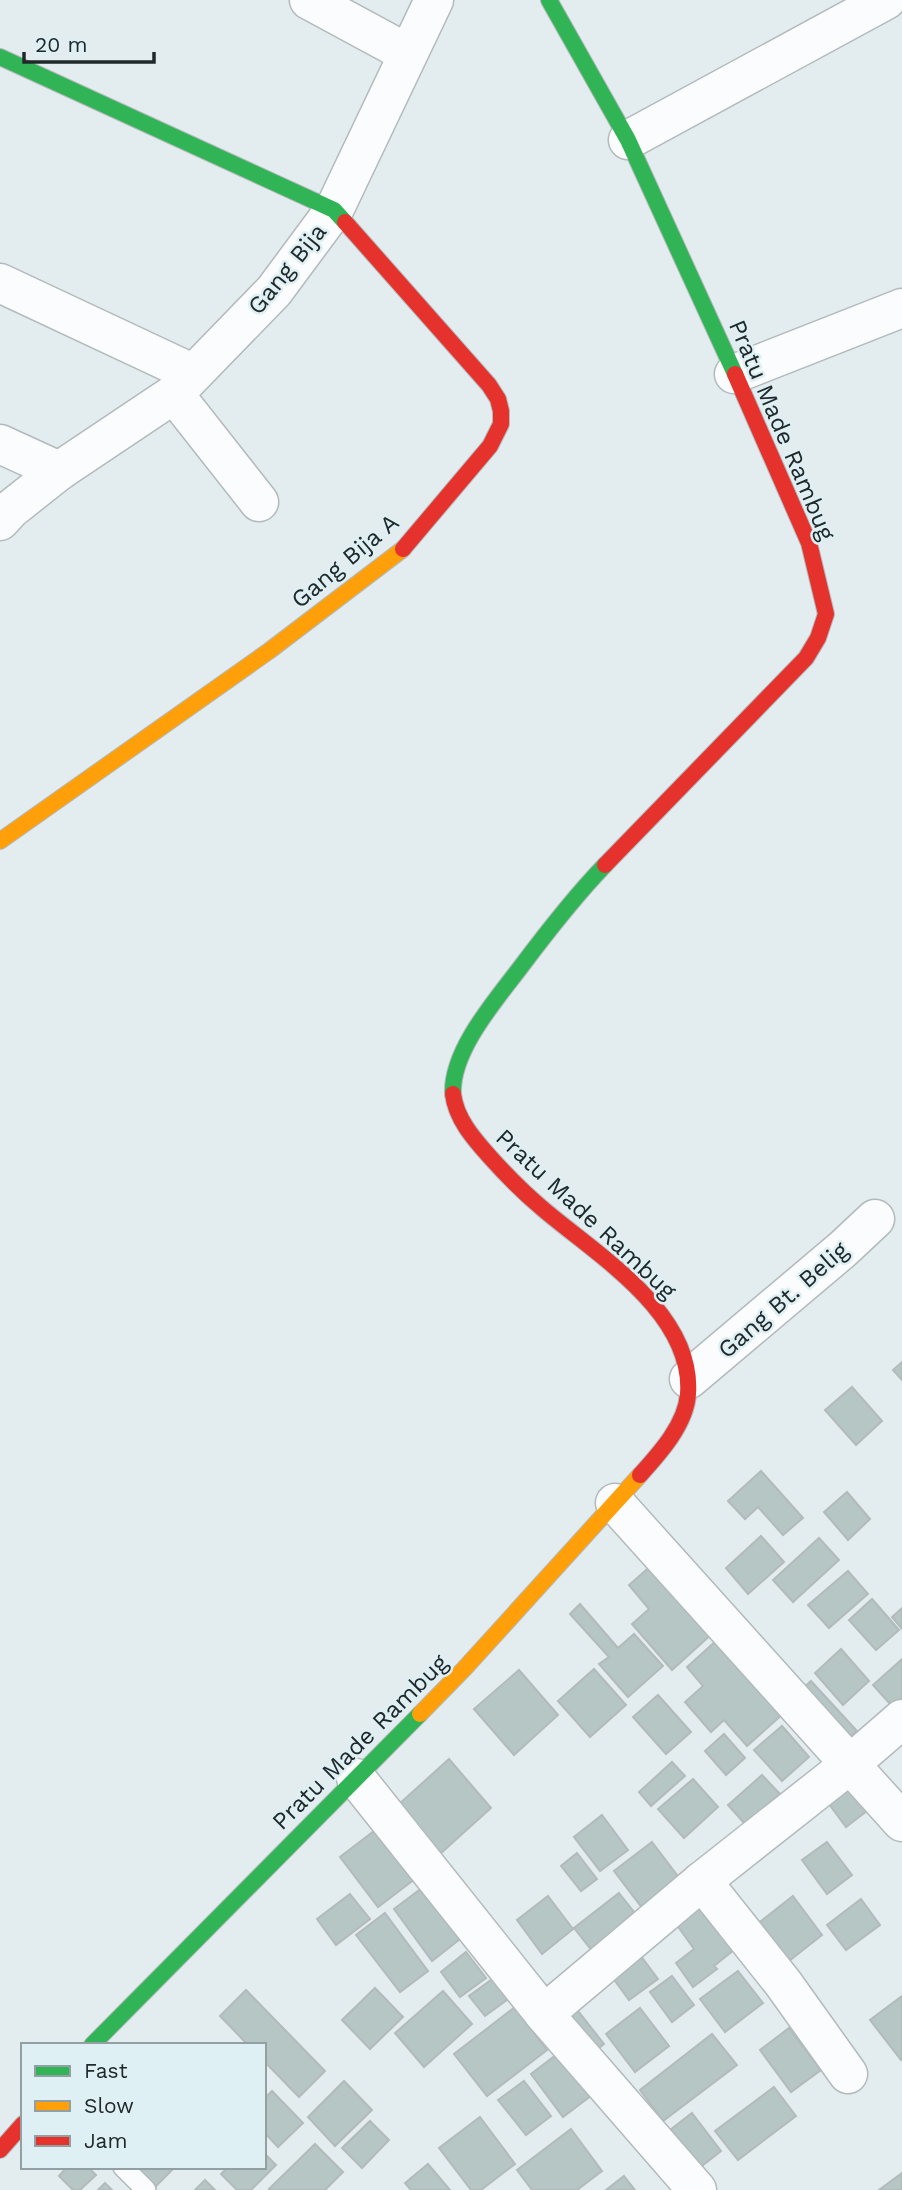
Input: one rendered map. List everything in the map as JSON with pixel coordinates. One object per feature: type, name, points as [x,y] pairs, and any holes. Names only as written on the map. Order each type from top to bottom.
[{"type":"street","points":[[309,0],[407,53]]},
{"type":"street","name":"Gang Bija","points":[[0,521],[58,471],[183,384],[274,291],[334,210],[434,0]]},
{"type":"street","name":"Pratu Made Rambug","points":[[94,2043],[464,1670],[654,1460],[673,1432],[688,1395],[689,1379],[681,1346],[674,1331],[642,1291],[542,1209],[499,1168],[471,1135],[456,1110],[452,1095],[453,1082],[464,1051],[499,995],[564,909],[806,658],[818,638],[826,614],[809,543],[789,495],[628,140],[549,0]]},
{"type":"street","points":[[628,140],[886,0]]},
{"type":"street","points":[[0,57],[334,210]]},
{"type":"street","name":"Gang Bija A","points":[[0,841],[269,651],[401,551],[489,446],[501,424],[498,399],[489,385],[334,210]]},
{"type":"street","points":[[0,283],[183,384],[259,502]]},
{"type":"street","points":[[734,374],[902,307]]},
{"type":"street","points":[[0,444],[58,471]]},
{"type":"street","name":"Gang Bt. Belig","points":[[689,1379],[875,1219]]},
{"type":"street","points":[[615,1503],[902,1822]]},
{"type":"street","points":[[544,2014],[702,1881],[849,1765],[902,1719]]},
{"type":"street","points":[[356,1778],[544,2014],[696,2190]]},
{"type":"street","points":[[702,1881],[783,1983],[848,2074]]},
{"type":"street","points":[[0,2150],[21,2126]]},
{"type":"lane","points":[[125,2169],[146,2190]]},
{"type":"building","points":[[902,1362],[902,1380],[893,1370]]},
{"type":"building","points":[[852,1387],[882,1421],[856,1445],[825,1410]]},
{"type":"building","points":[[761,1471],[803,1518],[783,1535],[758,1507],[745,1519],[728,1501]]},
{"type":"building","points":[[847,1492],[870,1519],[848,1540],[824,1512]]},
{"type":"building","points":[[761,1536],[784,1562],[748,1594],[726,1568]]},
{"type":"building","points":[[819,1538],[839,1560],[793,1602],[773,1580]]},
{"type":"building","points":[[653,1564],[713,1633],[672,1670],[632,1624],[649,1609],[629,1585]]},
{"type":"building","points":[[848,1571],[868,1594],[829,1628],[808,1605]]},
{"type":"building","points":[[872,1599],[899,1630],[876,1650],[849,1620]]},
{"type":"building","points":[[580,1604],[618,1648],[634,1634],[663,1666],[628,1697],[599,1664],[609,1657],[570,1614]]},
{"type":"building","points":[[902,1608],[902,1629],[892,1617]]},
{"type":"building","points":[[717,1640],[785,1712],[747,1746],[724,1720],[711,1732],[685,1702],[703,1686],[687,1667]]},
{"type":"building","points":[[841,1649],[869,1681],[843,1705],[815,1673]]},
{"type":"building","points":[[902,1659],[902,1710],[898,1713],[873,1685]]},
{"type":"building","points":[[594,1669],[626,1705],[590,1737],[558,1701]]},
{"type":"building","points":[[519,1670],[558,1715],[514,1755],[474,1709]]},
{"type":"building","points":[[811,1681],[857,1731],[839,1748],[794,1696]]},
{"type":"building","points":[[658,1695],[691,1732],[666,1754],[633,1717]]},
{"type":"building","points":[[782,1726],[809,1757],[782,1781],[754,1750]]},
{"type":"building","points":[[724,1734],[745,1758],[726,1775],[705,1751]]},
{"type":"building","points":[[449,1759],[491,1808],[430,1863],[388,1814]]},
{"type":"building","points":[[672,1762],[685,1776],[651,1806],[639,1792]]},
{"type":"building","points":[[762,1775],[780,1794],[745,1824],[728,1805]]},
{"type":"building","points":[[693,1779],[718,1807],[684,1838],[658,1809]]},
{"type":"building","points":[[851,1781],[872,1807],[846,1827],[826,1800]]},
{"type":"building","points":[[602,1815],[628,1850],[600,1871],[574,1837]]},
{"type":"building","points":[[382,1825],[420,1875],[378,1907],[340,1857]]},
{"type":"building","points":[[652,1842],[687,1888],[649,1917],[614,1871]]},
{"type":"building","points":[[827,1842],[852,1875],[827,1894],[802,1860]]},
{"type":"building","points":[[577,1853],[597,1879],[581,1891],[561,1866]]},
{"type":"building","points":[[422,1888],[460,1939],[432,1961],[394,1909]]},
{"type":"building","points":[[619,1893],[642,1922],[597,1957],[574,1928]]},
{"type":"building","points":[[350,1894],[370,1919],[336,1945],[317,1919]]},
{"type":"building","points":[[548,1896],[573,1929],[542,1954],[517,1920]]},
{"type":"building","points":[[793,1896],[822,1935],[785,1964],[756,1925]]},
{"type":"building","points":[[705,1898],[740,1945],[714,1966],[717,1969],[693,1987],[676,1963],[694,1949],[674,1921]]},
{"type":"building","points":[[861,1899],[880,1925],[846,1950],[827,1925]]},
{"type":"building","points":[[385,1913],[428,1971],[400,1992],[356,1935]]},
{"type":"building","points":[[466,1952],[486,1978],[460,1997],[441,1972]]},
{"type":"building","points":[[638,1952],[658,1979],[629,2000],[610,1974]]},
{"type":"building","points":[[738,1971],[763,2003],[725,2032],[700,1999]]},
{"type":"building","points":[[499,1974],[515,1994],[485,2016],[469,1996]]},
{"type":"building","points":[[672,1976],[694,2005],[672,2022],[650,1992]]},
{"type":"building","points":[[375,1988],[403,2017],[370,2049],[342,2020]]},
{"type":"building","points":[[246,1990],[325,2071],[299,2097],[266,2063],[266,2043],[246,2043],[220,2016]]},
{"type":"building","points":[[443,1991],[472,2024],[424,2067],[395,2033]]},
{"type":"building","points":[[902,1996],[902,2059],[901,2060],[870,2020]]},
{"type":"building","points":[[515,2007],[547,2050],[487,2096],[454,2054]]},
{"type":"building","points":[[575,2007],[604,2044],[587,2057],[559,2019]]},
{"type":"building","points":[[640,2008],[669,2046],[635,2072],[606,2034]]},
{"type":"building","points":[[789,2028],[821,2070],[791,2092],[760,2050]]},
{"type":"building","points":[[712,2034],[737,2065],[663,2121],[640,2090]]},
{"type":"building","points":[[560,2052],[592,2095],[563,2117],[531,2074]]},
{"type":"building","points":[[344,2081],[372,2110],[335,2146],[308,2117]]},
{"type":"building","points":[[524,2081],[551,2116],[526,2135],[498,2100]]},
{"type":"building","points":[[774,2087],[796,2116],[738,2160],[715,2131]]},
{"type":"building","points":[[272,2091],[303,2123],[278,2147],[266,2134],[266,2097]]},
{"type":"building","points":[[692,2113],[721,2151],[694,2172],[665,2134]]},
{"type":"building","points":[[480,2117],[515,2164],[481,2190],[471,2190],[439,2148]]},
{"type":"building","points":[[370,2121],[389,2140],[362,2168],[342,2148]]},
{"type":"building","points":[[571,2129],[602,2171],[577,2190],[532,2190],[517,2170]]},
{"type":"building","points":[[315,2144],[343,2172],[325,2190],[269,2189]]},
{"type":"building","points":[[266,2155],[276,2165],[251,2190],[237,2190],[221,2174],[226,2169],[266,2169]]},
{"type":"building","points":[[428,2164],[450,2190],[411,2190],[405,2183]]},
{"type":"building","points":[[65,2169],[90,2169],[96,2175],[80,2190],[73,2190],[59,2176]]},
{"type":"building","points":[[138,2169],[173,2169],[155,2187]]},
{"type":"building","points":[[902,2173],[902,2190],[879,2190]]},
{"type":"building","points":[[624,2176],[635,2190],[606,2190]]},
{"type":"building","points":[[205,2180],[215,2190],[195,2190]]},
{"type":"building","points":[[105,2183],[112,2190],[98,2190]]},
{"type":"traffic: fast","points":[[549,0],[628,140],[735,374]]},
{"type":"traffic: fast","points":[[0,57],[334,210],[345,222]]},
{"type":"traffic: fast","points":[[453,1094],[459,1061],[476,1027],[551,928],[605,865]]},
{"type":"traffic: fast","points":[[94,2043],[420,1714]]},
{"type":"traffic: slow","points":[[0,841],[269,651],[403,549]]},
{"type":"traffic: slow","points":[[420,1714],[640,1475]]},
{"type":"traffic: jam","points":[[345,222],[489,385],[498,399],[501,411],[501,424],[490,446],[403,549]]},
{"type":"traffic: jam","points":[[605,865],[806,658],[818,638],[826,614],[809,543],[735,374]]},
{"type":"traffic: jam","points":[[453,1094],[458,1112],[467,1128],[496,1164],[536,1203],[638,1288],[659,1312],[675,1337],[686,1365],[686,1405],[671,1438],[640,1475]]},
{"type":"traffic: jam","points":[[0,2150],[21,2126]]}]
